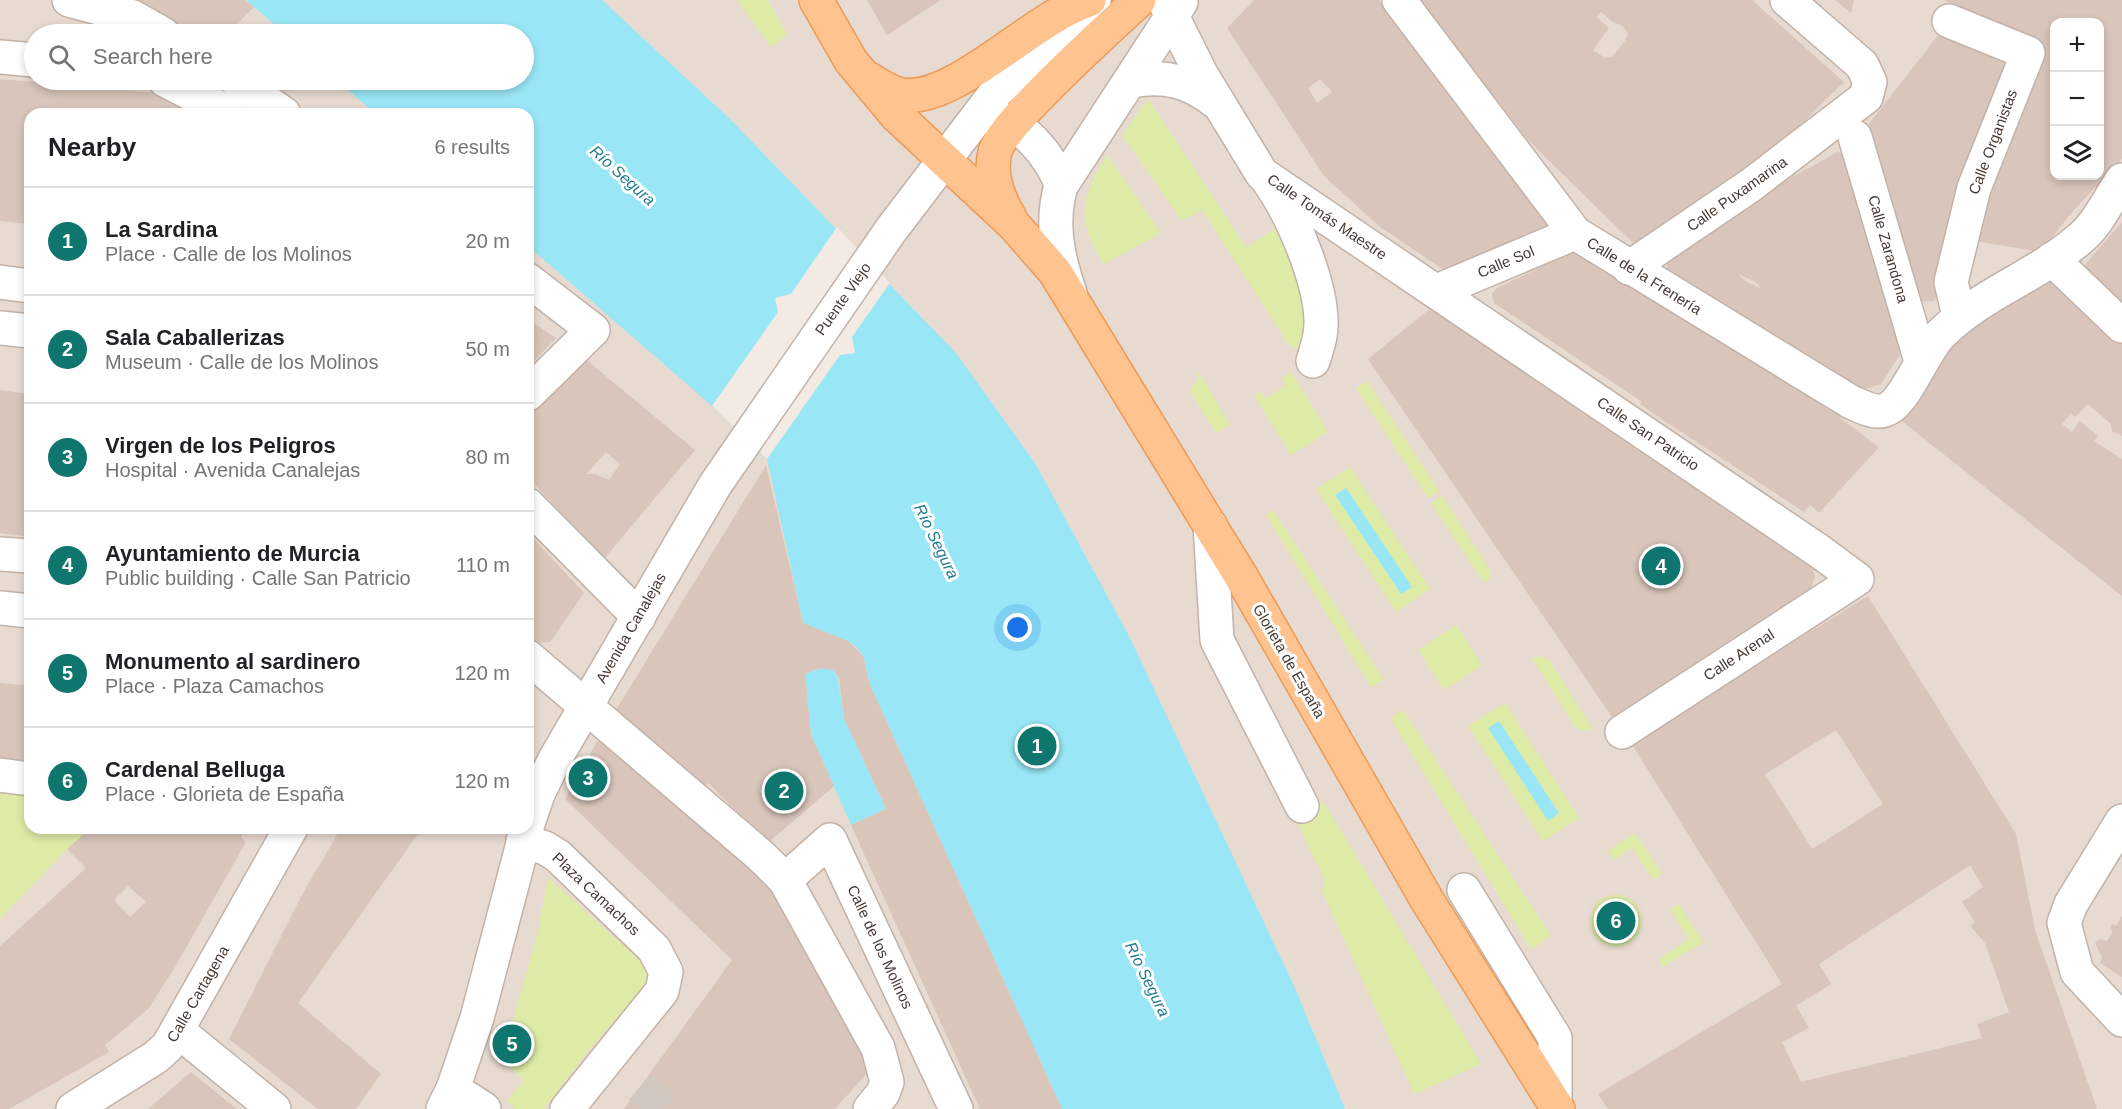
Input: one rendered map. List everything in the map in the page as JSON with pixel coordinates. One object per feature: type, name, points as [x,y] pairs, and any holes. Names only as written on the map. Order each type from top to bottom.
[{"type":"main road","points":[[816,0],[860,73],[896,115],[1014,225]]},
{"type":"main road","points":[[860,73],[883,88],[902,95],[932,92],[964,77],[1043,23],[1089,0]]},
{"type":"main road","points":[[1014,225],[999,197],[994,166],[996,151],[993,121],[1053,84],[1139,0]]},
{"type":"main road","name":"Glorieta de España","points":[[1014,225],[1055,272],[1210,525],[1427,900],[1557,1108]]},
{"type":"street","points":[[69,0],[133,17],[145,24]]},
{"type":"street","name":"Puente Viejo","points":[[745,438],[891,230],[943,161],[993,121],[1006,82],[1096,0]]},
{"type":"street","name":"Calle de la Frenería","points":[[1399,0],[1575,233],[1851,402],[1872,411],[1886,411],[1897,402],[1921,361]]},
{"type":"street","name":"Calle Puxamarina","points":[[1629,268],[1751,185],[1849,127],[1866,97],[1870,82],[1862,65],[1787,0]]},
{"type":"street","points":[[1072,300],[1056,241],[1056,203],[1061,186],[1080,154],[1131,81],[1173,6]]},
{"type":"street","name":"Calle Tomás Maestre","points":[[1173,6],[1220,105],[1262,174],[1437,291]]},
{"type":"street","name":"Calle Organistas","points":[[1949,21],[2028,53],[1974,189],[1951,282],[1959,316]]},
{"type":"street","points":[[0,57],[24,59]]},
{"type":"street","points":[[1131,81],[1164,78],[1181,81],[1195,87],[1220,105]]},
{"type":"street","points":[[184,90],[219,108]]},
{"type":"street","points":[[250,90],[276,108]]},
{"type":"street","points":[[993,121],[1052,162],[1061,186]]},
{"type":"street","name":"Calle Zarandona","points":[[1849,127],[1921,361]]},
{"type":"street","points":[[1262,174],[1280,197],[1293,223],[1320,300],[1320,341],[1313,361]]},
{"type":"street","points":[[1921,361],[1938,336],[1959,316],[2001,288],[2052,259],[2085,234],[2122,180]]},
{"type":"street","name":"Calle Sol","points":[[1437,291],[1575,233]]},
{"type":"street","points":[[2052,259],[2122,327]]},
{"type":"street","points":[[0,282],[24,284]]},
{"type":"street","points":[[534,284],[593,330],[534,388]]},
{"type":"street","name":"Calle San Patricio","points":[[1437,291],[1857,579]]},
{"type":"street","points":[[0,328],[24,330]]},
{"type":"street","name":"Avenida Canalejas","points":[[534,809],[545,778],[585,707],[745,438]]},
{"type":"street","points":[[534,511],[639,617]]},
{"type":"street","points":[[1210,525],[1217,640],[1302,806]]},
{"type":"street","points":[[0,554],[24,556]]},
{"type":"street","name":"Calle Arenal","points":[[1622,732],[1857,579]]},
{"type":"street","points":[[0,608],[24,610]]},
{"type":"street","points":[[534,662],[761,856],[785,880],[878,1048],[886,1082],[883,1093],[872,1107]]},
{"type":"street","points":[[0,775],[24,778]]},
{"type":"street","points":[[2122,821],[2071,904],[2064,923],[2077,972],[2122,1020]]},
{"type":"street","name":"Calle Cartagena","points":[[73,1109],[156,1057],[178,1031],[286,834]]},
{"type":"street","points":[[484,1109],[448,1099],[485,991],[525,834]]},
{"type":"street","name":"Plaza Camachos","points":[[529,834],[558,856],[654,949],[666,972],[662,991],[567,1109]]},
{"type":"street","name":"Calle de los Molinos","points":[[785,880],[830,840],[956,1109]]},
{"type":"street","points":[[1464,890],[1556,1038],[1557,1108]]},
{"type":"street","points":[[178,1031],[274,1109]]},
{"type":"shaded area","points":[[0,0],[2122,0],[2122,1109],[0,1109]]},
{"type":"green space","points":[[737,0],[768,0],[787,35],[771,47]]},
{"type":"green space","points":[[1148,99],[1246,247],[1280,226],[1308,313],[1301,352],[1289,345],[1202,210],[1182,221],[1122,135]]},
{"type":"green space","points":[[1107,155],[1161,233],[1104,264],[1089,235],[1085,209],[1091,184]]},
{"type":"green space","points":[[1197,369],[1230,425],[1216,433],[1189,390],[1197,381]]},
{"type":"green space","points":[[1291,372],[1328,432],[1291,455],[1254,395],[1261,391],[1266,398],[1286,386],[1282,378]]},
{"type":"green space","points":[[1367,381],[1439,491],[1428,498],[1356,388]]},
{"type":"green space","points":[[1350,467],[1430,589],[1396,612],[1316,489]]},
{"type":"green space","points":[[1442,496],[1490,570],[1489,579],[1484,583],[1431,503]]},
{"type":"green space","points":[[1273,510],[1384,680],[1371,687],[1266,515]]},
{"type":"green space","points":[[1456,625],[1482,665],[1444,690],[1418,650]]},
{"type":"green space","points":[[1539,656],[1549,660],[1593,729],[1582,731],[1575,727],[1532,658]]},
{"type":"green space","points":[[1505,703],[1579,818],[1543,841],[1468,726]]},
{"type":"green space","points":[[1403,710],[1551,936],[1531,949],[1390,718]]},
{"type":"green space","points":[[0,770],[24,772],[24,834],[84,834],[0,919]]},
{"type":"green space","points":[[1323,801],[1481,1064],[1414,1094],[1322,891],[1324,878],[1294,817]]},
{"type":"green space","points":[[1635,833],[1662,874],[1653,880],[1632,848],[1613,860],[1608,851]]},
{"type":"green space","points":[[548,878],[644,964],[648,982],[593,1045],[544,1109],[516,1109],[507,1101],[524,1080],[502,1060],[537,935]]},
{"type":"green space","points":[[1611,895],[1621,895],[1631,899],[1638,906],[1642,921],[1638,936],[1631,943],[1621,947],[1611,947],[1601,943],[1594,936],[1590,926],[1590,916],[1594,906],[1601,899]]},
{"type":"green space","points":[[1679,904],[1703,942],[1663,967],[1659,959],[1689,939],[1670,909]]},
{"type":"water","name":"Río Segura","points":[[246,0],[602,0],[730,119],[956,353],[1035,463],[1129,636],[1295,988],[1345,1109],[1062,1109],[870,685],[863,656],[848,641],[803,623],[767,459],[712,406],[534,251],[534,108],[369,108],[348,90],[534,90],[534,24],[274,24]]},
{"type":"water","points":[[1346,488],[1412,587],[1401,594],[1335,495]]},
{"type":"water","points":[[821,668],[833,670],[837,674],[844,718],[886,809],[851,825],[811,735],[805,674]]},
{"type":"water","points":[[1499,721],[1559,813],[1548,821],[1488,728]]},
{"type":"pier","points":[[837,227],[890,283],[852,337],[855,353],[840,355],[767,459],[712,406],[778,312],[775,298],[791,294]]},
{"type":"building","points":[[141,0],[245,0],[254,7],[237,24],[170,24],[139,3]]},
{"type":"building","points":[[867,0],[941,0],[887,35]]},
{"type":"building","points":[[1254,0],[1379,0],[1552,224],[1450,274],[1380,227],[1324,176],[1227,28]],"holes":[[[1320,79],[1332,92],[1317,103],[1308,88]]]},
{"type":"building","points":[[1420,0],[1752,0],[1844,82],[1748,177],[1653,243],[1632,242],[1528,140]],"holes":[[[1601,12],[1613,22],[1623,26],[1628,34],[1612,57],[1605,58],[1593,50],[1609,28],[1596,17]]]},
{"type":"building","points":[[1835,0],[1854,0],[1851,13]]},
{"type":"building","points":[[1944,0],[2122,0],[2122,159],[2104,178],[2104,18],[2050,18],[2050,180],[2102,180],[2072,212],[2041,252],[1975,241],[2006,136],[2045,45]]},
{"type":"building","points":[[1939,34],[2008,65],[1962,183],[1935,301],[1911,302],[1878,201],[1891,198],[1869,124]]},
{"type":"building","points":[[0,79],[24,81],[24,90],[122,90],[167,94],[189,108],[24,108],[24,223],[0,221]]},
{"type":"building","points":[[1838,152],[1849,156],[1901,353],[1881,384],[1861,390],[1668,274],[1666,259],[1770,189]],"holes":[[[1738,274],[1756,282],[1762,289],[1745,281]]]},
{"type":"building","points":[[2122,222],[2122,307],[2078,273]]},
{"type":"building","points":[[1579,249],[1719,341],[1842,416],[1840,418],[1879,447],[1819,513],[1810,505],[1804,512],[1666,422],[1640,404],[1642,402],[1494,303],[1492,294],[1497,288]]},
{"type":"building","points":[[2048,272],[2122,337],[2122,436],[2112,431],[2111,424],[2088,404],[2075,417],[2071,413],[2062,424],[2072,432],[2080,421],[2098,436],[2094,441],[2122,459],[2122,596],[1898,418],[1949,343]]},
{"type":"building","points":[[1432,307],[1810,561],[1815,576],[1811,588],[1612,717],[1368,359]]},
{"type":"building","points":[[534,323],[556,338],[534,361]]},
{"type":"building","points":[[583,357],[695,450],[604,559],[534,483],[534,403]],"holes":[[[606,452],[620,464],[609,480],[595,474],[586,474]]]},
{"type":"building","points":[[0,390],[24,393],[24,536],[0,533]]},
{"type":"building","points":[[766,465],[803,623],[848,641],[863,656],[870,685],[1062,1109],[980,1109],[851,825],[886,809],[844,718],[839,678],[833,670],[821,668],[805,674],[811,735],[834,786],[768,843],[708,783],[703,787],[613,715]]},
{"type":"building","points":[[534,539],[584,593],[550,642],[536,643],[534,641]]},
{"type":"building","points":[[1868,596],[2016,834],[2035,930],[2097,1109],[1608,1109],[1598,1094],[1782,984],[1631,743]],"holes":[[[1836,730],[1883,804],[1812,849],[1765,774]],[[1970,865],[1983,887],[1962,902],[1975,922],[1970,926],[1985,943],[2009,1012],[1977,1024],[1982,1038],[1801,1082],[1782,1042],[1809,1028],[1796,1006],[1831,984],[1819,964]]]},
{"type":"building","points":[[0,683],[24,685],[24,769],[0,767]]},
{"type":"building","points":[[602,733],[755,867],[795,915],[868,1056],[867,1073],[835,1109],[624,1109],[732,960],[565,799]]},
{"type":"building","points":[[84,834],[242,834],[241,837],[246,842],[175,967],[148,1009],[105,1045],[109,1052],[9,1109],[0,1109],[0,946],[86,868],[67,849]],"holes":[[[128,886],[146,902],[130,917],[114,900]]]},
{"type":"building","points":[[337,834],[418,834],[298,1003],[381,1074],[356,1109],[318,1109],[229,1039],[303,893]]},
{"type":"building","points":[[2122,916],[2122,977],[2100,963],[2102,957],[2095,943],[2099,939],[2107,941],[2113,931],[2110,929],[2112,924],[2116,926]]},
{"type":"building","points":[[191,1072],[228,1102],[237,1109],[148,1109]]},
{"type":"tunnel","points":[[640,1087],[666,1109]]},
{"type":"place","name":"Ayuntamiento de Murcia","points":[[1661,566]]},
{"type":"place","name":"La Sardina","points":[[1037,746]]},
{"type":"place","name":"Virgen de los Peligros","points":[[588,778]]},
{"type":"place","name":"Sala Caballerizas","points":[[784,791]]},
{"type":"place","name":"Cardenal Belluga","points":[[1616,921]]},
{"type":"place","name":"Monumento al sardinero","points":[[512,1044]]}]
